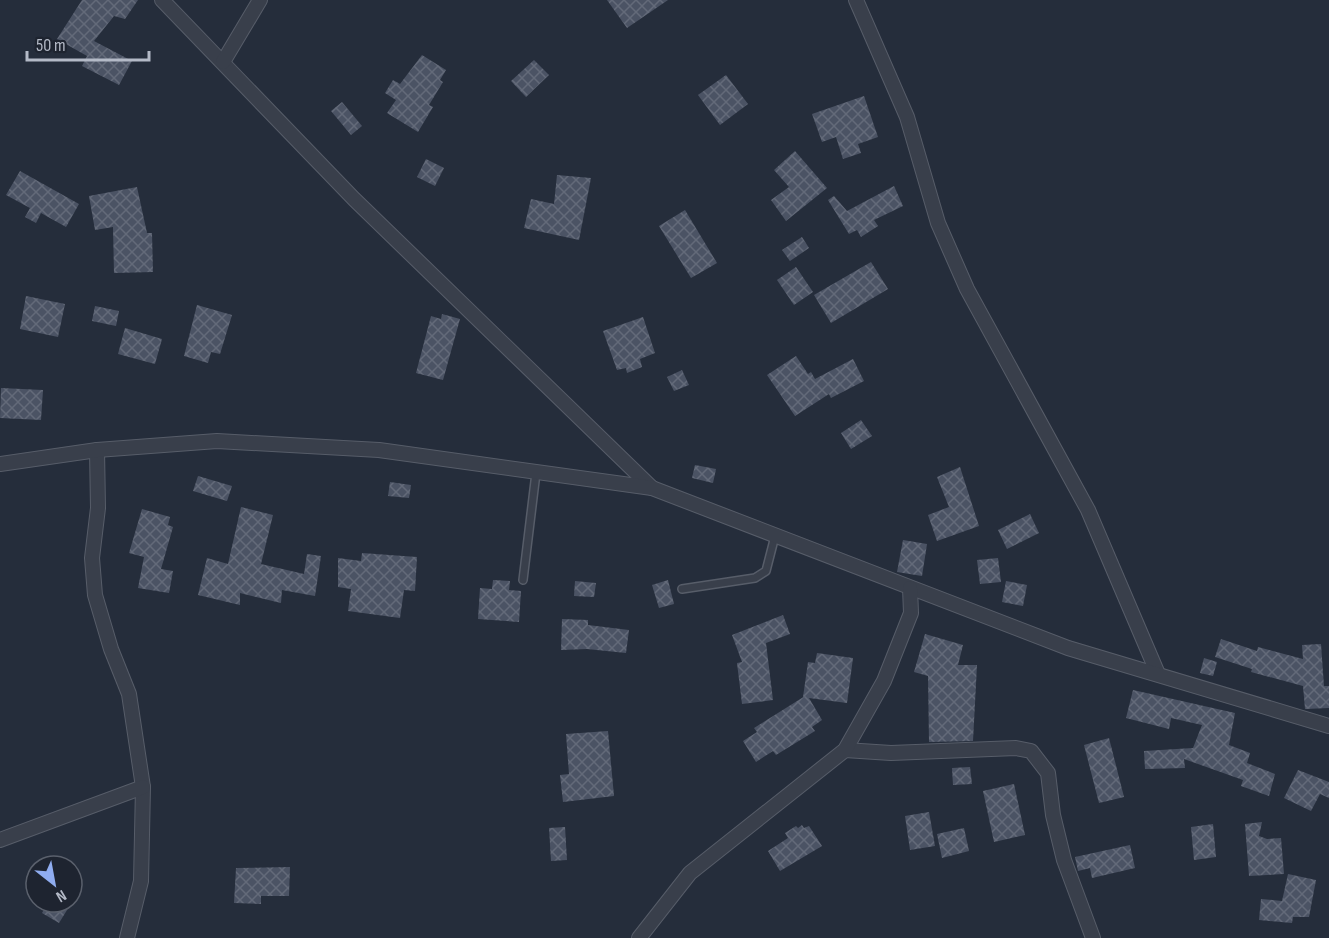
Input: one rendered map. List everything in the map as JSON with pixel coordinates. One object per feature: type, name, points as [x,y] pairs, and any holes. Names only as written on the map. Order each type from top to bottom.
[{"type":"street","points":[[162,0],[354,199],[652,488]]},
{"type":"street","points":[[223,62],[260,0]]},
{"type":"street","points":[[856,0],[907,117],[938,223],[967,289],[1088,510],[1158,674]]},
{"type":"street","points":[[0,464],[97,450],[217,441],[379,450],[652,488],[1068,648],[1329,726]]},
{"type":"street","points":[[97,450],[98,508],[92,558],[95,595],[111,649],[129,694],[143,787],[141,881],[127,938]]},
{"type":"street","points":[[639,938],[690,873],[846,750],[884,681],[911,613],[910,588]]},
{"type":"street","points":[[846,750],[891,753],[1016,748],[1031,752],[1048,772],[1053,815],[1064,860],[1093,938]]},
{"type":"street","points":[[0,840],[143,787]]},
{"type":"lane","points":[[524,580],[536,473]]},
{"type":"lane","points":[[682,590],[756,578],[766,571],[775,536]]},
{"type":"building","points":[[82,0],[138,0],[125,19],[114,16],[94,41],[132,61],[119,85],[82,66],[87,56],[57,39]]},
{"type":"building","points":[[607,0],[668,0],[627,28]]},
{"type":"building","points":[[422,55],[446,70],[440,80],[443,82],[429,105],[433,107],[418,132],[387,113],[396,100],[385,93],[393,80],[400,84]]},
{"type":"building","points":[[534,60],[549,75],[526,97],[511,81]]},
{"type":"building","points":[[726,75],[748,104],[720,125],[698,95]]},
{"type":"building","points":[[864,96],[878,137],[858,144],[861,153],[843,159],[836,137],[822,142],[812,114]]},
{"type":"building","points":[[342,102],[362,126],[351,135],[331,111]]},
{"type":"building","points":[[795,151],[827,188],[786,221],[771,200],[789,187],[774,170]]},
{"type":"building","points":[[426,159],[444,168],[435,186],[417,177]]},
{"type":"building","points":[[20,171],[79,204],[66,227],[41,213],[36,223],[25,217],[30,208],[6,195]]},
{"type":"building","points":[[557,175],[591,178],[579,240],[524,228],[531,199],[554,204]]},
{"type":"building","points":[[894,186],[903,206],[874,220],[878,226],[861,237],[857,230],[849,234],[828,200],[834,196],[847,211]]},
{"type":"building","points":[[137,187],[147,233],[152,233],[153,272],[114,273],[113,227],[95,230],[89,196]]},
{"type":"building","points":[[685,210],[717,263],[691,278],[659,226]]},
{"type":"building","points":[[802,237],[809,248],[790,261],[782,250]]},
{"type":"building","points":[[871,262],[888,289],[831,323],[814,295]]},
{"type":"building","points":[[796,267],[813,292],[794,305],[777,280]]},
{"type":"building","points":[[26,296],[65,304],[58,337],[20,329]]},
{"type":"building","points":[[197,305],[232,315],[220,354],[211,352],[208,363],[184,356]]},
{"type":"building","points":[[95,306],[119,311],[116,326],[92,321]]},
{"type":"building","points":[[442,314],[460,319],[443,380],[416,373],[431,316],[441,319]]},
{"type":"building","points":[[643,317],[655,353],[640,359],[642,367],[627,373],[626,368],[617,370],[603,331]]},
{"type":"building","points":[[125,328],[162,339],[155,364],[118,354]]},
{"type":"building","points":[[796,356],[808,374],[811,372],[815,379],[853,359],[864,381],[831,398],[829,394],[795,416],[767,375]]},
{"type":"building","points":[[682,370],[689,385],[674,391],[667,377]]},
{"type":"building","points":[[1,388],[43,390],[41,420],[0,418]]},
{"type":"building","points":[[861,420],[872,436],[851,449],[841,433]]},
{"type":"building","points":[[695,465],[716,469],[713,483],[692,478]]},
{"type":"building","points":[[960,467],[979,526],[937,541],[928,515],[949,507],[937,477]]},
{"type":"building","points":[[198,476],[232,486],[227,501],[193,491]]},
{"type":"building","points":[[390,482],[411,485],[409,498],[388,496]]},
{"type":"building","points":[[241,507],[273,515],[261,564],[304,574],[307,554],[321,556],[315,596],[282,590],[281,603],[240,593],[240,605],[198,595],[207,558],[228,564]]},
{"type":"building","points":[[142,509],[170,517],[168,525],[173,527],[161,569],[173,571],[169,593],[138,588],[144,557],[129,553]]},
{"type":"building","points":[[1030,514],[1039,533],[1007,549],[998,530]]},
{"type":"building","points":[[903,540],[927,544],[922,576],[897,572]]},
{"type":"building","points":[[362,553],[417,557],[415,591],[404,590],[400,618],[348,611],[351,589],[338,587],[338,558],[361,561]]},
{"type":"building","points":[[998,558],[1001,582],[980,584],[977,560]]},
{"type":"building","points":[[493,580],[510,581],[509,590],[521,591],[519,622],[478,619],[480,588],[492,589]]},
{"type":"building","points":[[668,580],[674,604],[659,608],[652,585]]},
{"type":"building","points":[[575,581],[596,583],[594,597],[574,596]]},
{"type":"building","points":[[1006,581],[1027,585],[1023,606],[1002,602]]},
{"type":"building","points":[[783,615],[790,634],[766,643],[773,700],[742,704],[737,663],[742,662],[732,635]]},
{"type":"building","points":[[562,619],[588,620],[588,625],[629,630],[626,653],[587,649],[561,650]]},
{"type":"building","points":[[925,634],[963,645],[958,665],[977,665],[973,741],[929,742],[928,676],[914,672]]},
{"type":"building","points":[[1221,639],[1257,651],[1258,647],[1303,659],[1302,645],[1321,644],[1324,686],[1329,686],[1329,708],[1305,709],[1303,686],[1251,672],[1252,669],[1215,657]]},
{"type":"building","points":[[817,653],[853,658],[847,703],[809,698],[822,720],[812,727],[815,731],[776,755],[773,751],[756,762],[743,741],[757,732],[754,728],[805,696],[803,697],[808,662],[815,663]]},
{"type":"building","points":[[1204,658],[1217,662],[1213,676],[1200,673]]},
{"type":"building","points":[[1133,690],[1235,713],[1229,745],[1250,753],[1247,763],[1275,774],[1269,796],[1241,786],[1243,780],[1184,759],[1185,768],[1145,769],[1144,751],[1193,748],[1202,725],[1171,718],[1169,729],[1126,718]]},
{"type":"building","points":[[608,731],[614,796],[563,802],[560,775],[569,774],[566,734]]},
{"type":"building","points":[[1109,738],[1124,797],[1099,803],[1084,745]]},
{"type":"building","points":[[970,767],[972,784],[953,785],[952,768]]},
{"type":"building","points":[[1298,770],[1329,782],[1329,798],[1320,794],[1311,811],[1284,798]]},
{"type":"building","points":[[1014,784],[1025,835],[994,842],[983,791]]},
{"type":"building","points":[[929,812],[935,846],[910,850],[905,816]]},
{"type":"building","points":[[1262,822],[1259,836],[1267,839],[1281,838],[1284,874],[1249,876],[1245,824]]},
{"type":"building","points":[[1213,824],[1216,857],[1194,860],[1191,827]]},
{"type":"building","points":[[802,825],[804,828],[809,826],[822,846],[780,871],[768,851],[788,838],[785,833]]},
{"type":"building","points":[[565,827],[567,860],[551,861],[549,828]]},
{"type":"building","points":[[964,828],[969,851],[942,858],[937,834]]},
{"type":"building","points":[[1130,845],[1135,868],[1092,878],[1090,868],[1078,871],[1075,857]]},
{"type":"building","points":[[290,867],[289,896],[261,896],[261,904],[234,903],[236,868]]},
{"type":"building","points":[[1288,874],[1316,880],[1309,917],[1293,917],[1292,923],[1259,920],[1261,899],[1282,901]]},
{"type":"building","points":[[44,914],[65,914],[59,923]]}]
